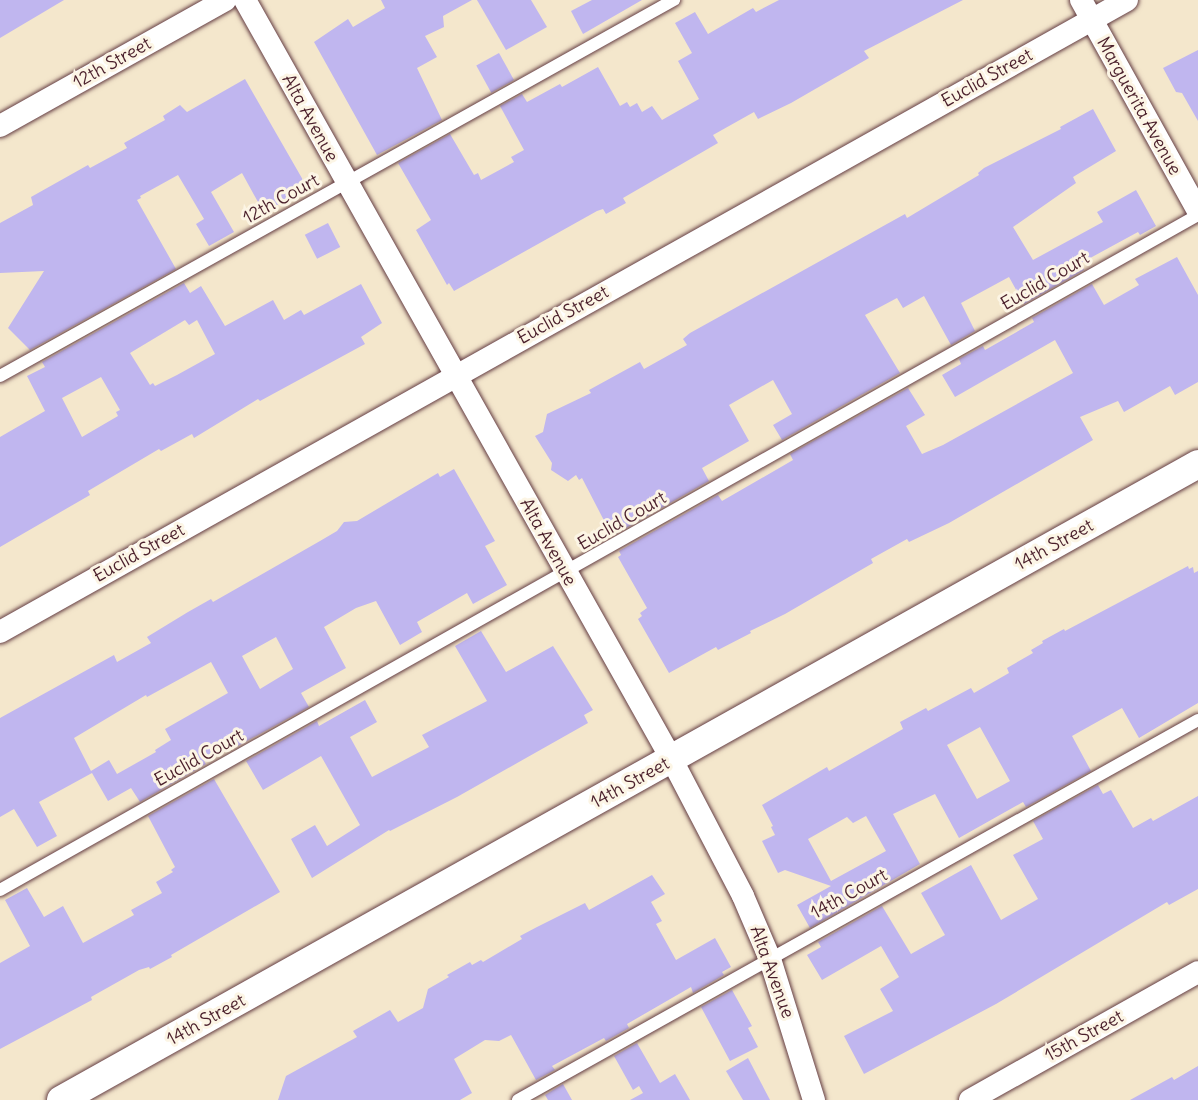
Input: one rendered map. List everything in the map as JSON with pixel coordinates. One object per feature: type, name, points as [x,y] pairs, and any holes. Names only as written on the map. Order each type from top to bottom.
[{"type":"street","name":"12th Street","points":[[0,126],[225,0]]},
{"type":"street","name":"Alta Avenue","points":[[245,0],[565,574],[672,760],[743,896],[770,959],[814,1100]]},
{"type":"street","name":"Marguerita Avenue","points":[[1081,0],[1198,213]]},
{"type":"street","name":"Euclid Street","points":[[0,632],[1127,0]]},
{"type":"street","name":"14th Street","points":[[61,1100],[1198,464]]},
{"type":"street","name":"15th Street","points":[[970,1100],[1198,972]]},
{"type":"lane","name":"12th Court","points":[[0,376],[674,0]]},
{"type":"lane","name":"Euclid Court","points":[[0,890],[565,574],[1198,213]]},
{"type":"lane","name":"14th Court","points":[[518,1100],[1198,720]]},
{"type":"building","points":[[0,0],[64,0],[0,38]]},
{"type":"building","points":[[381,0],[472,0],[443,16],[444,27],[425,36],[437,57],[417,68],[442,120],[377,155],[314,42],[348,19],[353,27],[385,8]]},
{"type":"building","points":[[477,0],[531,0],[547,27],[506,50]]},
{"type":"building","points":[[592,0],[642,0],[583,34],[571,11]]},
{"type":"building","points":[[779,0],[963,0],[864,51],[869,58],[791,103],[758,119],[754,112],[713,135],[718,143],[623,198],[626,203],[606,214],[603,209],[597,211],[454,291],[449,283],[447,285],[416,230],[431,220],[398,163],[450,134],[474,175],[478,173],[481,180],[514,162],[511,157],[524,150],[500,106],[522,94],[527,102],[560,84],[562,87],[598,67],[620,106],[627,102],[630,107],[637,103],[642,112],[652,106],[662,120],[699,99],[678,61],[692,53],[675,23],[695,12],[708,34],[753,8],[756,12]]},
{"type":"building","points":[[1198,50],[1198,121],[1182,93],[1176,92],[1163,68]]},
{"type":"building","points":[[499,53],[514,80],[491,93],[476,66]]},
{"type":"building","points":[[245,79],[307,187],[264,213],[242,173],[211,192],[234,232],[209,246],[196,224],[204,219],[178,175],[140,196],[141,198],[137,200],[176,269],[30,350],[8,328],[44,271],[0,273],[0,223],[33,205],[31,197],[88,165],[90,168],[127,148],[124,143],[165,120],[163,116],[180,105],[187,112]]},
{"type":"building","points":[[1093,109],[1116,151],[1073,177],[1076,183],[1013,227],[1033,260],[1103,222],[1097,212],[1136,190],[1156,226],[1140,235],[1138,232],[1081,263],[1084,270],[1024,304],[1009,277],[961,303],[975,331],[951,345],[924,296],[903,308],[897,298],[865,315],[900,373],[782,440],[773,425],[792,414],[773,380],[729,405],[749,441],[702,468],[709,481],[612,536],[582,478],[579,480],[576,475],[568,481],[551,470],[552,463],[535,436],[543,432],[547,414],[591,393],[589,390],[640,362],[644,369],[687,345],[683,339],[690,333],[905,214],[907,218],[979,175],[978,173],[984,168],[1061,129],[1060,127]]},
{"type":"building","points":[[328,223],[340,247],[317,259],[305,235]]},
{"type":"building","points":[[1177,257],[1198,295],[1198,382],[1175,395],[1170,386],[1124,412],[1118,401],[1080,417],[1093,440],[949,523],[909,542],[907,539],[871,559],[873,563],[785,614],[750,631],[751,633],[718,650],[716,647],[669,673],[638,619],[642,616],[640,613],[647,608],[618,557],[621,555],[619,551],[718,495],[722,501],[793,460],[790,454],[908,388],[925,415],[906,426],[922,454],[943,445],[1073,373],[1055,340],[955,397],[942,375],[961,364],[959,359],[983,346],[985,350],[1034,322],[1032,318],[1092,284],[1104,305],[1139,285],[1135,279]]},
{"type":"building","points":[[184,283],[190,293],[201,286],[225,326],[273,300],[284,320],[301,310],[304,315],[361,284],[382,323],[361,337],[365,344],[260,401],[258,399],[194,438],[192,434],[161,451],[159,449],[88,491],[90,495],[0,547],[0,437],[45,411],[27,376],[45,367],[42,362]],"holes":[[[185,320],[189,325],[197,320],[215,354],[155,386],[153,383],[150,385],[130,353]],[[101,377],[120,410],[116,412],[118,416],[82,437],[62,398]]]},
{"type":"building","points":[[454,469],[495,541],[485,546],[507,585],[473,604],[467,593],[417,622],[422,632],[400,645],[376,601],[356,608],[324,627],[346,668],[301,693],[309,707],[238,746],[235,741],[203,759],[206,764],[140,802],[131,788],[108,801],[92,773],[39,802],[57,836],[37,847],[14,809],[0,817],[0,718],[114,655],[117,662],[151,643],[147,637],[211,599],[213,602],[320,541],[337,531],[344,522],[357,521],[438,473],[440,477]],"holes":[[[276,637],[293,669],[260,689],[242,656]],[[211,662],[228,693],[165,729],[171,740],[155,750],[156,752],[117,774],[109,760],[91,771],[74,738],[146,695],[147,697]]]},
{"type":"building","points":[[1188,566],[1189,569],[1193,567],[1194,573],[1198,571],[1198,703],[1139,738],[1122,708],[1072,736],[1091,771],[1026,807],[1023,802],[959,838],[935,794],[893,814],[920,864],[810,928],[797,905],[831,886],[785,870],[778,873],[762,841],[775,835],[762,805],[827,767],[829,771],[903,729],[900,722],[926,708],[928,711],[971,688],[974,693],[1009,673],[1007,668],[1033,653],[1031,650],[1043,643],[1042,641],[1064,629],[1065,631]],"holes":[[[980,727],[1010,781],[977,799],[947,745]],[[866,816],[886,851],[831,881],[808,839],[847,817],[853,823]]]},
{"type":"building","points":[[481,631],[506,672],[553,646],[593,710],[584,715],[588,723],[457,797],[389,830],[312,878],[291,839],[315,825],[327,846],[360,825],[321,756],[263,790],[246,761],[317,721],[319,726],[365,700],[377,722],[350,737],[372,777],[429,747],[422,735],[487,701],[455,646]]},
{"type":"building","points":[[214,779],[280,892],[171,955],[172,957],[150,969],[149,967],[139,970],[91,997],[92,1000],[0,1049],[0,963],[30,946],[5,900],[27,888],[44,917],[63,906],[83,943],[134,915],[131,910],[162,893],[156,882],[173,872],[171,870],[175,867],[148,816]]},
{"type":"building","points":[[1098,785],[1103,794],[1111,790],[1133,828],[1151,818],[1153,821],[1198,796],[1198,889],[1169,905],[1167,902],[996,1004],[864,1074],[844,1036],[893,1011],[880,989],[899,977],[881,946],[822,980],[807,955],[821,947],[818,942],[882,906],[911,954],[945,935],[921,893],[971,865],[1001,920],[1038,899],[1013,855],[1043,839],[1033,821]]},
{"type":"building","points":[[652,875],[665,894],[651,902],[662,921],[656,924],[676,960],[715,938],[731,967],[722,972],[724,975],[693,993],[691,987],[627,1024],[629,1028],[606,1041],[604,1038],[552,1066],[555,1070],[536,1080],[511,1035],[499,1041],[485,1040],[454,1059],[472,1093],[460,1100],[278,1100],[286,1076],[357,1037],[353,1031],[390,1010],[398,1022],[423,1008],[428,989],[449,977],[447,975],[470,962],[472,965],[481,960],[483,962],[522,939],[520,936],[585,903],[589,910]]},
{"type":"building","points":[[732,990],[752,1026],[748,1028],[758,1047],[730,1061],[701,1007]]},
{"type":"building","points":[[637,1043],[660,1083],[675,1074],[690,1100],[630,1100],[643,1093],[639,1086],[633,1090],[614,1056]]},
{"type":"building","points":[[748,1058],[770,1100],[743,1100],[726,1071]]},
{"type":"building","points":[[1198,1066],[1198,1100],[1130,1100],[1172,1077],[1174,1080]]},
{"type":"building","points":[[563,1084],[572,1100],[548,1100],[545,1095]]}]
